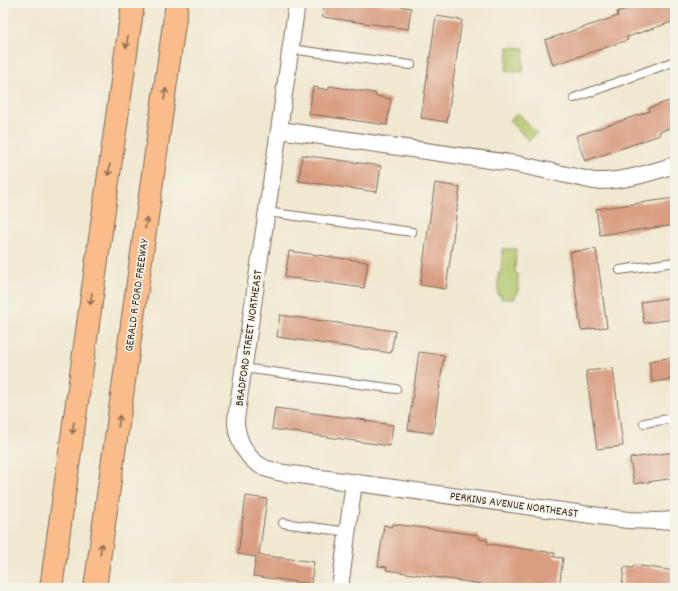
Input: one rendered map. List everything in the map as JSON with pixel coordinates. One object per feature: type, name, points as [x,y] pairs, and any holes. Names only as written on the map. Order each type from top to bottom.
[{"type":"highway","points":[[51,588],[133,3]]},
{"type":"highway","name":"GERALD R FORD FREEWAY","points":[[95,588],[177,3]]},
{"type":"street","name":"BRADFORD STREET NORTHEAST","points":[[297,3],[236,424],[244,450],[254,461],[264,468],[277,472],[354,482]]},
{"type":"street","points":[[279,130],[517,164],[594,181],[607,182],[621,180],[640,176],[675,165]]},
{"type":"street","points":[[340,588],[354,482]]},
{"type":"street","name":"PERKINS AVENUE NORTHEAST","points":[[354,482],[628,520],[675,520]]},
{"type":"lane","points":[[290,49],[411,65]]},
{"type":"lane","points":[[574,98],[675,61]]},
{"type":"lane","points":[[267,212],[412,232]]},
{"type":"lane","points":[[620,270],[675,262]]},
{"type":"lane","points":[[243,368],[396,389]]},
{"type":"lane","points":[[644,423],[675,418]]},
{"type":"lane","points":[[283,523],[348,532]]},
{"type":"green space","points":[[508,47],[524,48],[523,72],[506,71]]},
{"type":"green space","points":[[518,113],[537,133],[529,141],[509,121]]},
{"type":"green space","points":[[502,249],[516,249],[515,273],[518,274],[518,294],[516,294],[515,299],[501,299],[501,295],[498,295],[498,273],[501,273]]},
{"type":"building","points":[[324,3],[377,3],[411,8],[408,29],[322,17]]},
{"type":"building","points":[[646,3],[675,3],[675,21],[627,37],[628,40],[553,65],[545,40],[618,16],[617,12]]},
{"type":"building","points":[[436,16],[462,20],[447,122],[421,118]]},
{"type":"building","points":[[329,86],[375,93],[375,96],[391,99],[387,125],[309,114],[313,87],[329,90]]},
{"type":"building","points":[[675,99],[675,126],[659,132],[660,135],[585,161],[576,136],[650,111],[649,108]]},
{"type":"building","points":[[302,155],[381,166],[377,192],[299,181]]},
{"type":"building","points":[[435,183],[460,187],[446,289],[420,285]]},
{"type":"building","points":[[675,198],[675,225],[600,235],[596,209]]},
{"type":"building","points":[[596,249],[607,327],[581,330],[570,252]]},
{"type":"building","points":[[289,251],[368,262],[364,288],[285,277]]},
{"type":"building","points":[[675,297],[675,319],[644,323],[641,302]]},
{"type":"building","points":[[280,315],[395,331],[391,353],[277,337]]},
{"type":"building","points":[[419,352],[444,355],[433,433],[408,430]]},
{"type":"building","points":[[675,357],[675,379],[652,382],[649,361]]},
{"type":"building","points":[[613,368],[623,446],[597,449],[586,371]]},
{"type":"building","points":[[275,408],[393,425],[390,446],[272,429]]},
{"type":"building","points":[[675,452],[675,478],[634,484],[630,458]]},
{"type":"building","points":[[246,496],[267,499],[259,555],[314,562],[311,584],[253,576],[256,557],[238,554]]},
{"type":"building","points":[[393,524],[479,535],[479,539],[487,540],[488,544],[555,553],[554,557],[563,558],[559,588],[481,588],[482,584],[386,570],[387,567],[378,566],[384,525],[392,527]]},
{"type":"building","points":[[634,565],[675,571],[675,588],[622,588],[624,567],[633,568]]}]
